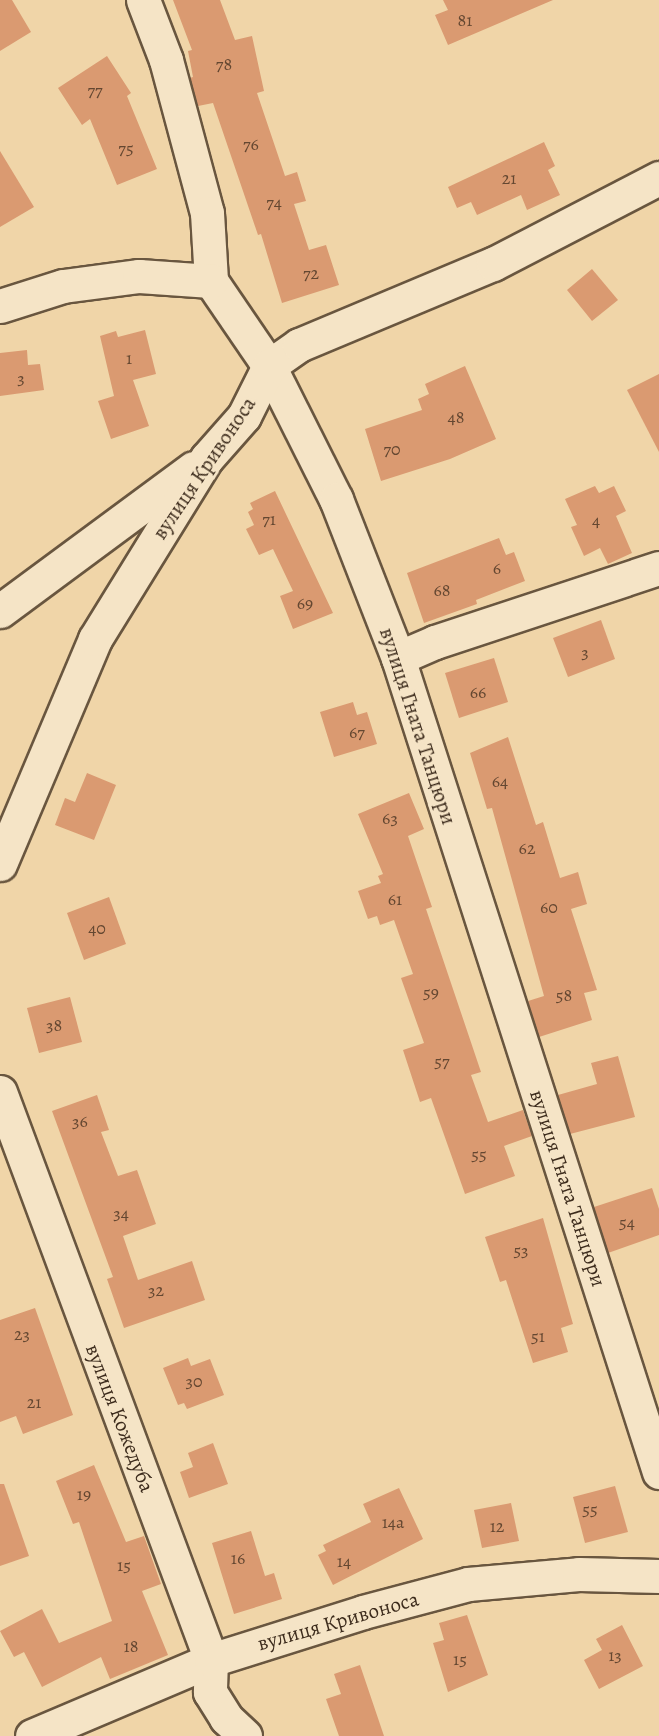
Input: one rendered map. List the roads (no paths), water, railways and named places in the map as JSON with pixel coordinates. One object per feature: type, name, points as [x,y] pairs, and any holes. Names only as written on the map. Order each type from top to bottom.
[{"type":"street","points":[[0,306],[63,286],[139,276],[211,281],[207,213],[166,60],[143,0]]},
{"type":"street","name":"вулиця Кривоноса","points":[[0,864],[94,639],[207,458],[244,416],[269,366],[299,345],[493,264],[659,178]]},
{"type":"street","name":"вулиця Гната Танцюри","points":[[211,281],[269,366],[336,499],[398,658],[659,1472]]},
{"type":"street","points":[[0,611],[207,458]]},
{"type":"street","points":[[398,658],[435,642],[659,567]]},
{"type":"street","name":"вулиця Кожедуба","points":[[0,1092],[81,1316],[211,1660],[210,1692],[226,1718],[245,1736]]},
{"type":"street","name":"вулиця Кривоноса","points":[[32,1736],[211,1660],[363,1611],[468,1584],[579,1574],[659,1576]]}]
